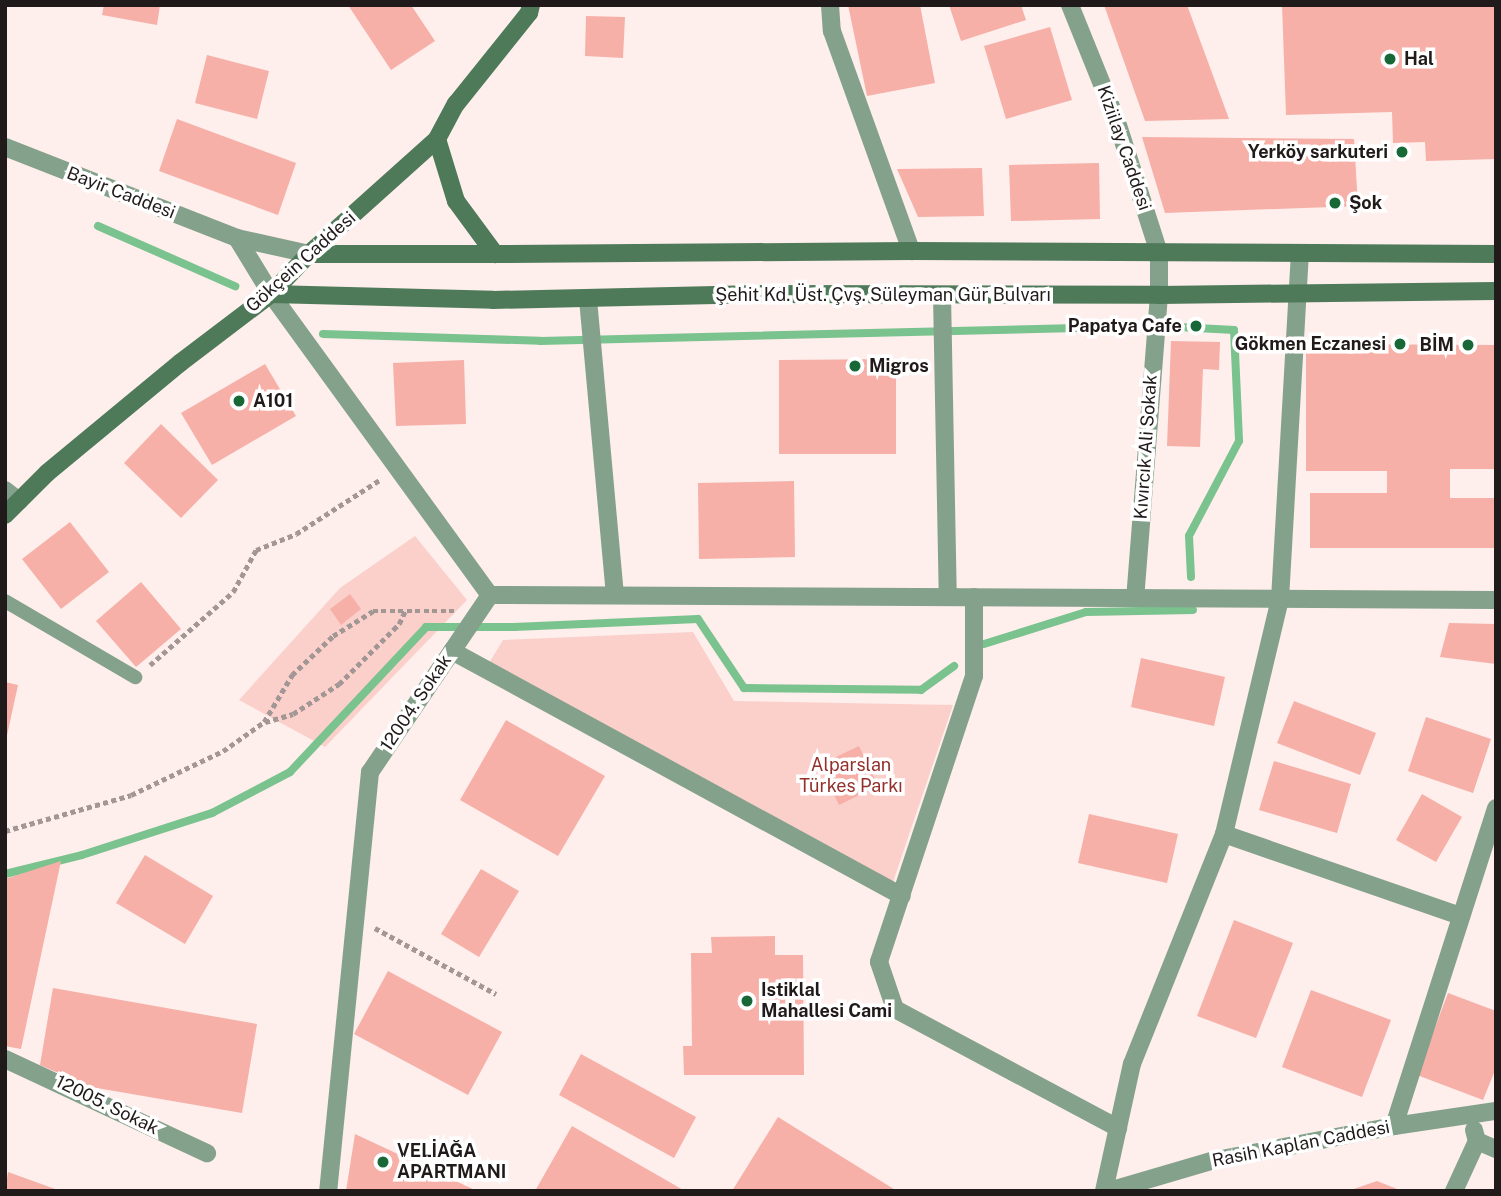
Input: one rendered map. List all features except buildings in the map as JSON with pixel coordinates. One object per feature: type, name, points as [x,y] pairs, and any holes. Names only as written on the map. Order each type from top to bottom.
[{"type":"main road","name":"Gökçein Caddesi","points":[[5,515],[12,496],[47,473],[271,294],[309,254],[437,139],[457,104],[529,13],[531,5]]},
{"type":"main road","points":[[437,139],[456,201],[495,254]]},
{"type":"main road","points":[[309,254],[911,251],[1496,254]]},
{"type":"main road","name":"Şehit Kd. Üst. Çvş. Süleyman Gür Bulvarı","points":[[271,294],[493,300],[760,294],[1160,295],[1496,291]]},
{"type":"street","points":[[830,5],[832,31],[911,251]]},
{"type":"street","name":"Kiziilay Caddesi","points":[[1070,5],[1116,119],[1159,253],[1160,295]]},
{"type":"street","name":"Bayir Caddesi","points":[[5,147],[237,238],[309,254]]},
{"type":"street","points":[[237,238],[271,294],[400,467],[490,595],[1496,600]]},
{"type":"street","points":[[1106,1191],[1132,1064],[1224,834],[1280,599],[1300,254]]},
{"type":"street","points":[[942,295],[948,597]]},
{"type":"street","name":"Kıvırcık Ali Sokak","points":[[1135,598],[1146,438],[1160,295]]},
{"type":"street","points":[[588,299],[614,595]]},
{"type":"street","name":"12004. Sokak","points":[[328,1191],[370,772],[490,595]]},
{"type":"street","points":[[974,597],[974,676],[879,962],[895,1009],[1118,1128]]},
{"type":"street","points":[[454,647],[901,896]]},
{"type":"street","points":[[1394,1126],[1496,808]]},
{"type":"street","points":[[1224,834],[1461,916]]},
{"type":"street","name":"12005. Sokak","points":[[5,1059],[207,1153]]},
{"type":"street","name":"Rasih Kaplan Caddesi","points":[[1106,1191],[1212,1161],[1394,1126],[1496,1111]]},
{"type":"street","points":[[1454,1191],[1477,1141],[1469,1117]]},
{"type":"street","points":[[1477,1141],[1496,1149]]},
{"type":"lane","points":[[5,601],[135,677]]},
{"type":"path","points":[[135,677],[233,592],[256,550],[296,534],[400,467]]},
{"type":"path","points":[[264,722],[292,675],[333,636],[373,611],[475,617]]},
{"type":"path","points":[[5,831],[131,795],[223,751],[264,722],[293,714],[340,684],[399,624],[405,611]]},
{"type":"path","points":[[355,918],[496,994]]},
{"type":"green space","points":[[415,536],[467,600],[325,747],[239,700],[340,588]]},
{"type":"green space","name":"Alparslan Türkes Parkı","points":[[693,632],[734,701],[953,705],[893,882],[489,663],[503,640]]},
{"type":"waterway","points":[[98,226],[235,286]]},
{"type":"waterway","points":[[323,334],[540,341],[1160,326],[1234,330],[1239,441],[1189,536],[1191,577]]},
{"type":"waterway","points":[[984,644],[1086,612],[1193,610]]},
{"type":"waterway","points":[[5,874],[82,855],[212,813],[290,772],[426,627],[514,627],[698,619],[744,688],[921,690],[954,666]]},
{"type":"place","name":"Hal","points":[[1390,59]]},
{"type":"place","name":"Yerköy sarkuteri","points":[[1402,152]]},
{"type":"place","name":"Şok","points":[[1335,203]]},
{"type":"place","name":"Papatya Cafe","points":[[1196,326]]},
{"type":"place","name":"Gökmen Eczanesi","points":[[1400,344]]},
{"type":"place","name":"BİM","points":[[1468,345]]},
{"type":"place","name":"Migros","points":[[855,366]]},
{"type":"place","name":"A101","points":[[239,401]]},
{"type":"place","name":"Istiklal Mahallesi Cami","points":[[747,1001]]},
{"type":"place","name":"VELİAĞA APARTMANI","points":[[383,1162]]}]
